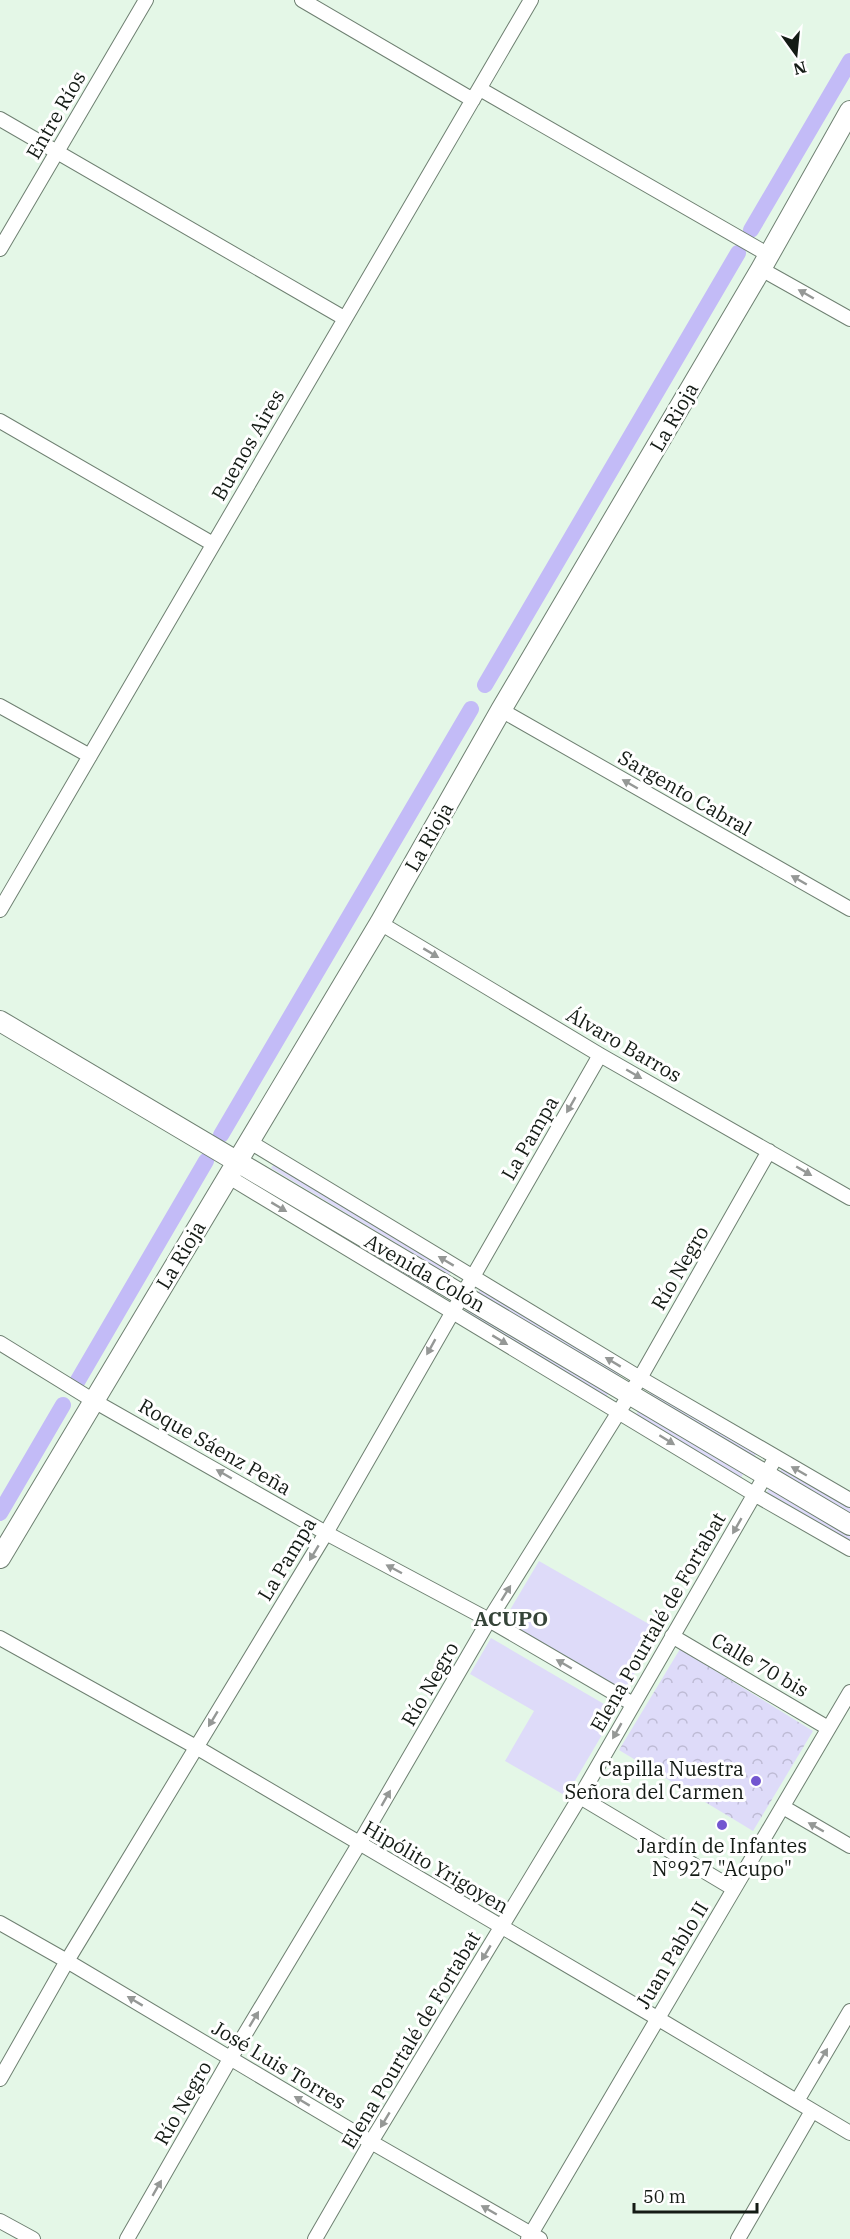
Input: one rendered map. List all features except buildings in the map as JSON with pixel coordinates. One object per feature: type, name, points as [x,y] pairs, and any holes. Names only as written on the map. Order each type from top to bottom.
[{"type":"street","name":"Entre Ríos","points":[[0,249],[146,0]]},
{"type":"street","points":[[302,0],[476,94],[765,262],[850,320]]},
{"type":"street","name":"Buenos Aires","points":[[0,910],[531,0]]},
{"type":"street","name":"La Rioja","points":[[0,1558],[380,923],[501,710],[765,262],[850,111]]},
{"type":"street","points":[[0,119],[344,318]]},
{"type":"street","points":[[0,421],[213,544]]},
{"type":"street","points":[[0,706],[90,756]]},
{"type":"street","name":"Sargento Cabral","points":[[501,710],[850,909]]},
{"type":"street","name":"Álvaro Barros","points":[[380,923],[600,1055],[850,1198]]},
{"type":"street","name":"Avenida Colón","points":[[0,1021],[452,1311],[629,1394],[776,1457],[850,1500]]},
{"type":"street","name":"La Pampa","points":[[0,2079],[67,1961],[326,1533],[600,1055]]},
{"type":"street","name":"Avenida Colón","points":[[250,1142],[629,1394],[850,1525]]},
{"type":"street","name":"Río Negro","points":[[128,2239],[230,2059],[360,1844],[489,1620],[629,1394],[769,1151]]},
{"type":"street","name":"Avenida Colón","points":[[233,1169],[467,1285]]},
{"type":"street","name":"Roque Sáenz Peña","points":[[0,1343],[94,1401],[326,1533],[489,1620],[633,1704]]},
{"type":"street","name":"Avenida Colón","points":[[629,1394],[754,1494],[850,1549]]},
{"type":"street","name":"Elena Pourtalé de Fortabat","points":[[315,2239],[371,2142],[580,1797],[776,1457]]},
{"type":"street","name":"Calle 70 bis","points":[[672,1636],[828,1728]]},
{"type":"street","name":"Hipólito Yrigoyen","points":[[0,1638],[196,1747],[850,2133]]},
{"type":"street","name":"Juan Pablo II","points":[[533,2237],[657,2018],[850,1692]]},
{"type":"street","points":[[580,1797],[734,1889]]},
{"type":"street","points":[[783,1808],[850,1846]]},
{"type":"street","name":"José Luis Torres","points":[[0,1923],[533,2237]]},
{"type":"street","points":[[796,2101],[850,2011]]},
{"type":"street","points":[[738,2239],[812,2112]]},
{"type":"street","points":[[0,2221],[33,2239]]},
{"type":"green space","points":[[274,1164],[451,1271],[449,1275],[271,1168]]},
{"type":"green space","points":[[261,1184],[439,1290],[436,1294],[258,1188]]},
{"type":"green space","points":[[480,1289],[621,1373],[619,1377],[478,1293]]},
{"type":"green space","points":[[468,1308],[609,1393],[606,1397],[465,1313]]},
{"type":"green space","points":[[651,1391],[756,1454],[753,1459],[649,1395]]},
{"type":"green space","points":[[638,1411],[743,1474],[741,1478],[636,1415]]},
{"type":"green space","points":[[782,1467],[850,1508],[850,1514],[780,1472]]},
{"type":"green space","points":[[769,1487],[850,1535],[850,1541],[767,1492]]},
{"type":"green space","points":[[539,1561],[661,1631],[624,1691],[504,1620]]},
{"type":"green space","points":[[491,1638],[616,1711],[566,1796],[505,1761],[534,1711],[470,1674]]},
{"type":"green space","points":[[680,1649],[813,1731],[753,1831],[619,1750]]},
{"type":"waterway","points":[[751,230],[850,61]]},
{"type":"waterway","points":[[485,685],[738,253]]},
{"type":"waterway","points":[[221,1135],[471,709]]},
{"type":"waterway","points":[[77,1382],[206,1161]]},
{"type":"waterway","points":[[0,1513],[63,1405]]},
{"type":"place","name":"Capilla Nuestra Señora del Carmen","points":[[756,1781]]},
{"type":"place","name":"Jardín de Infantes N°927 \"Acupo\"","points":[[722,1825]]},
{"type":"district","name":"ACUPO","points":[[511,1619]]}]
